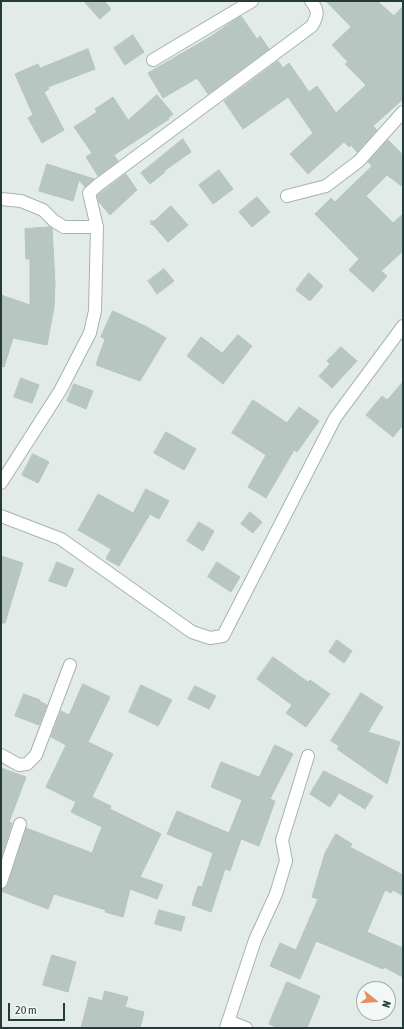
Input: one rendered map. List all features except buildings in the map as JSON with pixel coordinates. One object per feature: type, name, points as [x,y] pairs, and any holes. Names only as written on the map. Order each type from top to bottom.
[{"type":"street","points":[[153,60],[252,1]]},
{"type":"street","points":[[1,484],[60,390],[90,333],[95,311],[97,227],[89,193],[312,26],[318,15],[316,7],[311,1]]},
{"type":"street","points":[[287,196],[326,186],[358,161],[403,112]]},
{"type":"street","points":[[1,198],[21,202],[43,210],[54,221],[64,227],[97,227]]},
{"type":"street","points":[[1,516],[61,539],[192,632],[210,638],[223,636],[335,418],[403,326]]},
{"type":"street","points":[[1,756],[19,765],[27,764],[36,755],[70,665]]},
{"type":"street","points":[[246,1028],[227,1024],[256,940],[276,894],[286,861],[282,840],[308,756]]},
{"type":"street","points":[[1,882],[20,824]]}]
